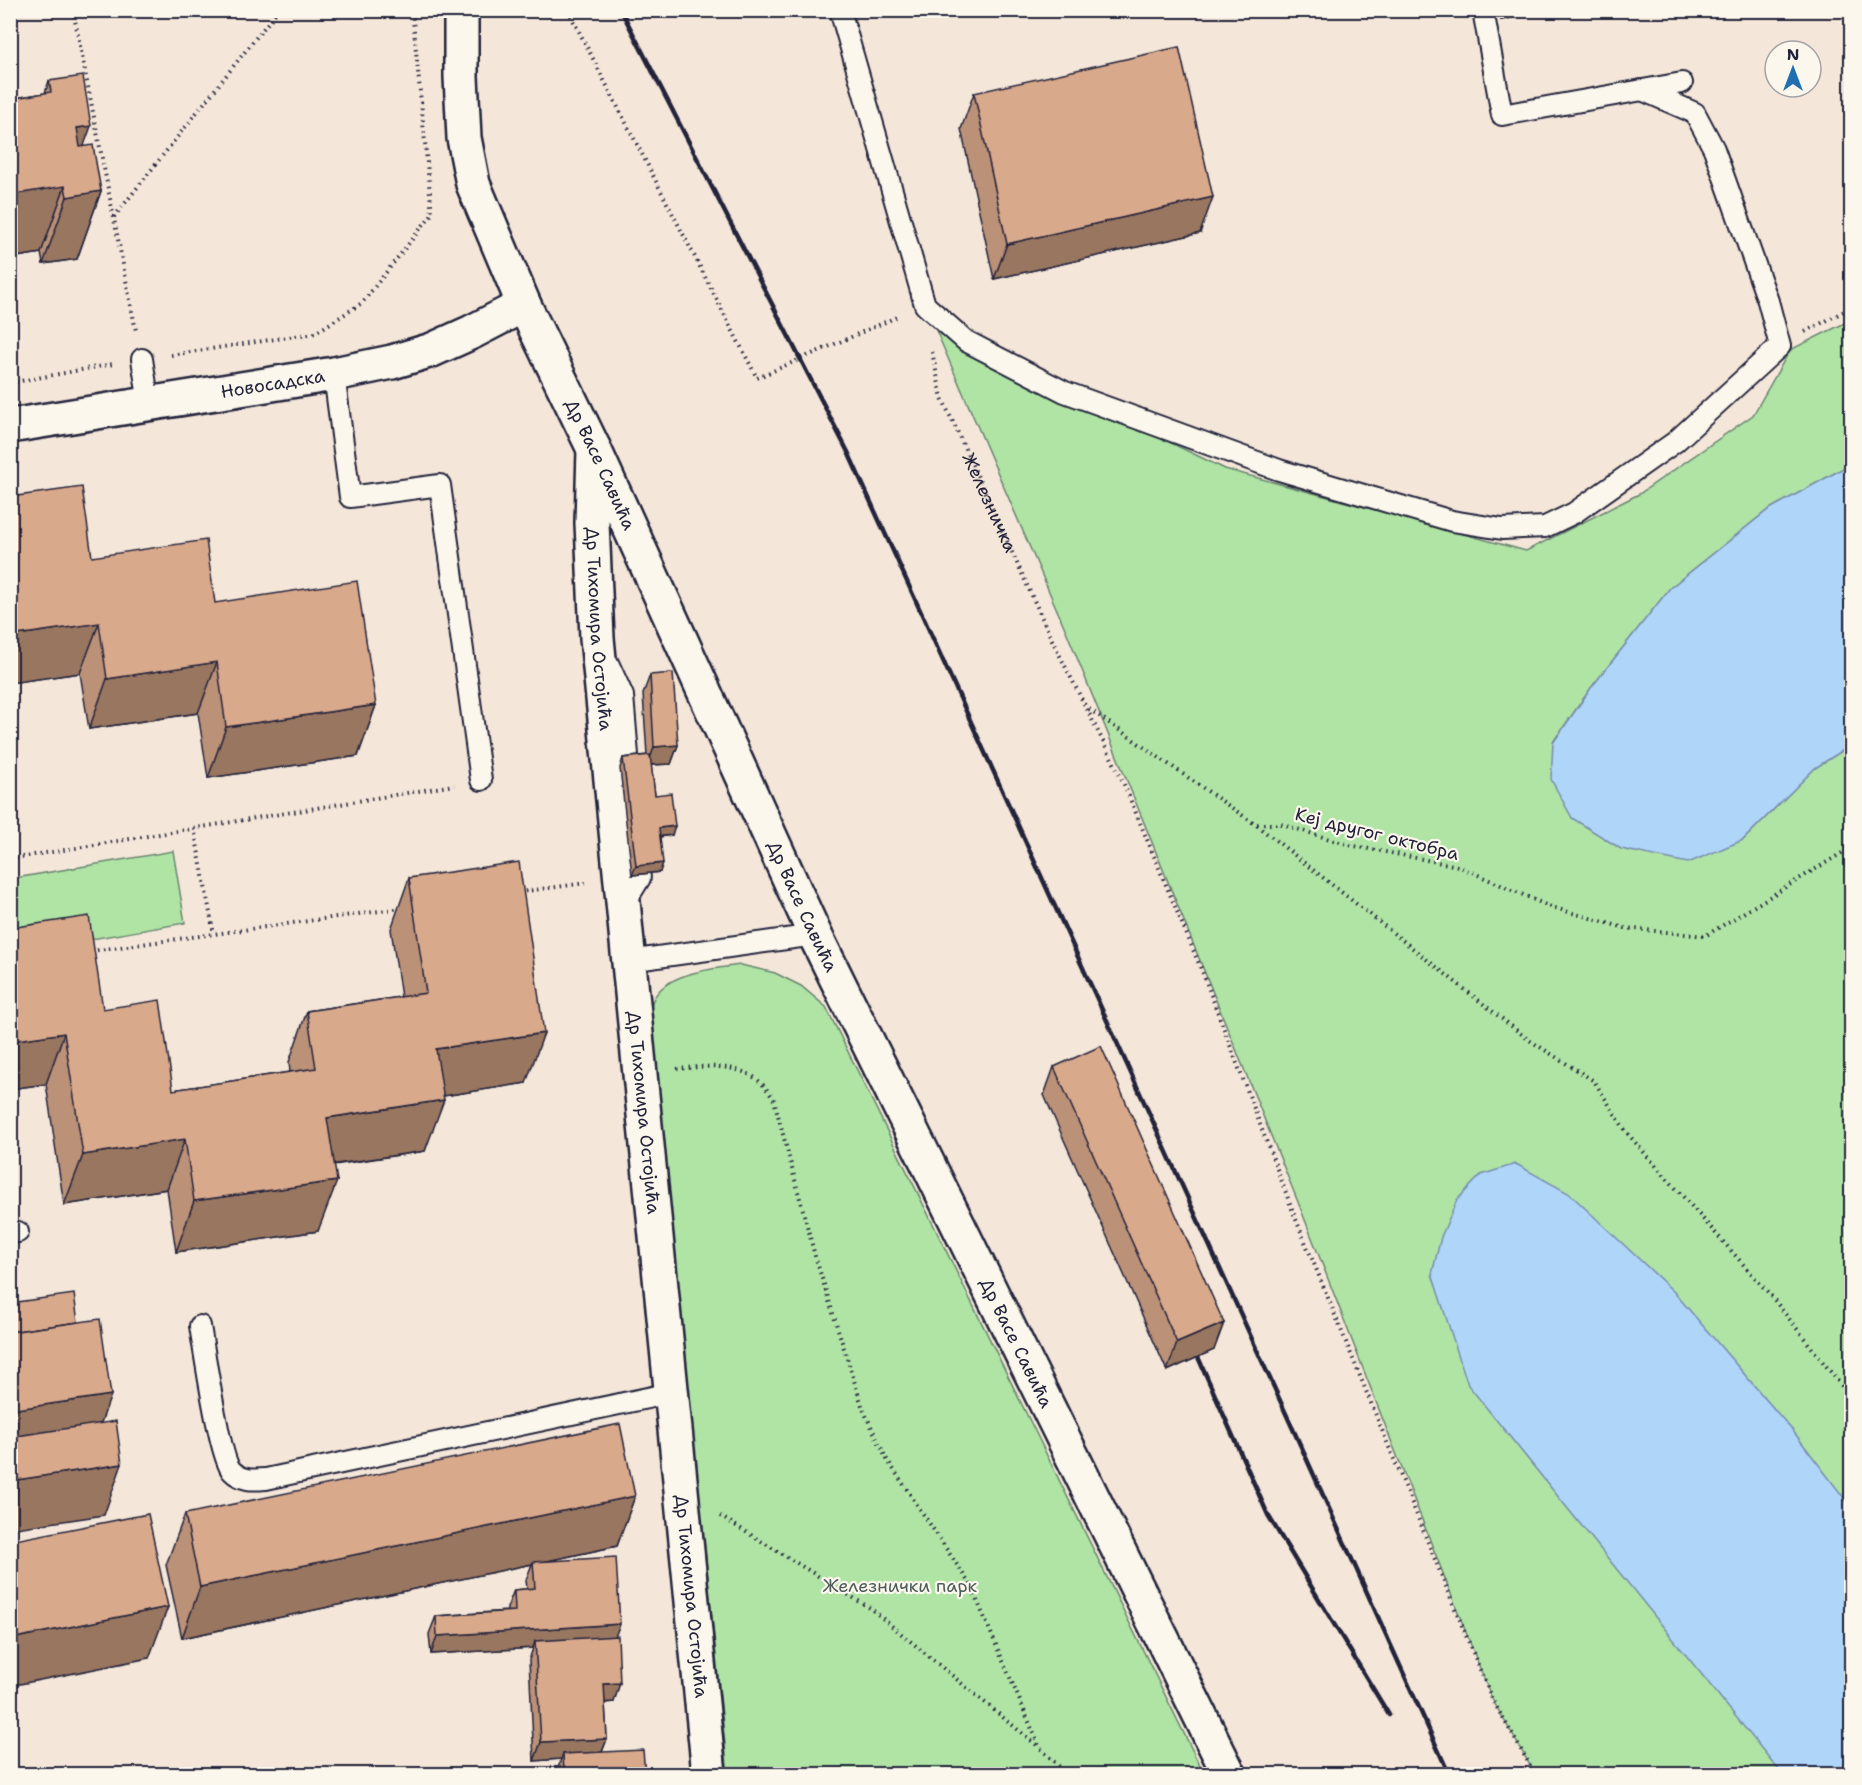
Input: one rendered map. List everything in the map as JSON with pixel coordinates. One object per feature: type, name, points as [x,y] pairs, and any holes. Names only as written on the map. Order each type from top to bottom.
[{"type":"street","name":"Др Васе Савића","points":[[461,10],[461,77],[465,138],[472,184],[524,305],[594,449],[815,935],[1229,1774]]},
{"type":"street","name":"Новосадска","points":[[10,426],[334,374],[392,362],[432,350],[524,305]]},
{"type":"street","name":"Др Тихомира Остојића","points":[[594,449],[592,533],[597,638],[628,883],[629,961],[708,1774]]},
{"type":"lane","points":[[840,10],[925,305],[966,341],[1065,392],[1280,470],[1452,521],[1502,529],[1545,527],[1574,513],[1675,442],[1780,346],[1768,301],[1714,148],[1695,113],[1642,90]]},
{"type":"lane","points":[[1483,10],[1502,115],[1683,83]]},
{"type":"lane","points":[[142,359],[149,404]]},
{"type":"lane","points":[[334,374],[350,497],[440,485],[481,780]]},
{"type":"lane","points":[[597,638],[623,696],[629,767]]},
{"type":"lane","points":[[629,961],[815,935]]},
{"type":"lane","points":[[200,1326],[222,1449],[230,1471],[247,1481],[266,1479],[671,1394]]},
{"type":"path","points":[[73,10],[142,359]]},
{"type":"path","points":[[114,218],[278,10]]},
{"type":"path","points":[[10,383],[142,359],[315,333],[362,303],[432,214],[411,10]]},
{"type":"path","points":[[568,10],[757,378],[925,305]]},
{"type":"path","name":"Железничка","points":[[925,305],[942,398],[1052,640],[1120,775],[1202,971],[1297,1222],[1492,1699],[1535,1774]]},
{"type":"path","points":[[1780,346],[1851,307]]},
{"type":"path","points":[[1088,708],[1255,824],[1529,1040],[1594,1081],[1627,1133],[1772,1297],[1851,1399]]},
{"type":"path","points":[[10,859],[481,780]]},
{"type":"path","name":"Кеј другог октобра","points":[[1255,824],[1281,824],[1349,845],[1458,866],[1548,906],[1625,928],[1705,936],[1842,853],[1851,845]]},
{"type":"path","points":[[194,828],[214,934]]},
{"type":"path","points":[[516,892],[628,883]]},
{"type":"path","points":[[90,951],[412,907]]},
{"type":"path","points":[[640,1072],[706,1066],[736,1070],[759,1081],[774,1100],[814,1256],[863,1409],[886,1458],[971,1586],[1040,1748]]},
{"type":"path","points":[[681,1492],[870,1608],[1040,1748],[1067,1774]]},
{"type":"green space","points":[[925,305],[1065,392],[1225,469],[1526,551],[1639,494],[1753,415],[1790,350],[1851,320],[1851,464],[1768,510],[1670,588],[1591,688],[1553,742],[1743,840],[1815,768],[1851,745],[1851,1774],[1535,1774],[1492,1699],[1298,1202],[1067,633]]},
{"type":"green space","points":[[173,851],[185,923],[16,952],[11,922],[10,879]]},
{"type":"green space","name":"Железнички парк","points":[[741,965],[775,973],[801,986],[826,1007],[1204,1774],[728,1774],[650,1014],[656,994],[665,985],[685,975]]},
{"type":"water","points":[[1851,464],[1851,745],[1815,768],[1743,840],[1688,863],[1621,849],[1572,818],[1551,779],[1553,743],[1591,688],[1670,588],[1768,510]]},
{"type":"water","points":[[1516,1164],[1570,1194],[1674,1292],[1793,1431],[1851,1507],[1851,1774],[1782,1774],[1468,1385],[1432,1274],[1441,1237],[1457,1200],[1481,1175]]},
{"type":"building","points":[[1179,47],[1213,197],[1007,244],[974,93]]},
{"type":"building","points":[[83,76],[91,126],[77,128],[80,147],[93,145],[101,191],[67,197],[65,186],[10,195],[10,99],[51,92],[49,81]]},
{"type":"building","points":[[82,487],[92,557],[206,540],[215,603],[357,581],[376,705],[226,727],[217,662],[107,679],[99,623],[10,636],[10,497]]},
{"type":"building","points":[[673,673],[678,745],[654,747],[650,675]]},
{"type":"building","points":[[650,755],[655,795],[671,793],[675,826],[659,828],[663,863],[636,866],[623,758]]},
{"type":"building","points":[[519,862],[544,1033],[436,1049],[444,1100],[327,1118],[337,1181],[194,1201],[185,1139],[83,1155],[64,1033],[10,1041],[10,928],[89,916],[103,1009],[160,1000],[173,1090],[316,1068],[307,1011],[426,993],[409,878]]},
{"type":"building","points":[[1101,1046],[1224,1323],[1177,1343],[1054,1067]]},
{"type":"building","points":[[74,1294],[78,1322],[10,1332],[10,1303]]},
{"type":"building","points":[[100,1319],[111,1395],[10,1410],[10,1332]]},
{"type":"building","points":[[116,1421],[122,1464],[10,1481],[10,1437]]},
{"type":"building","points":[[620,1424],[635,1496],[200,1587],[185,1514]]},
{"type":"building","points":[[148,1514],[168,1607],[10,1639],[10,1541]]},
{"type":"building","points":[[616,1557],[620,1624],[437,1636],[436,1616],[515,1611],[514,1590],[535,1588],[533,1562]]},
{"type":"building","points":[[618,1636],[620,1683],[604,1684],[607,1739],[541,1742],[535,1641]]},
{"type":"building","points":[[643,1750],[645,1774],[564,1774],[563,1754]]},
{"type":"railway","points":[[621,10],[848,452],[1449,1774]]},
{"type":"railway","points":[[1198,1357],[1268,1515],[1389,1715]]}]
